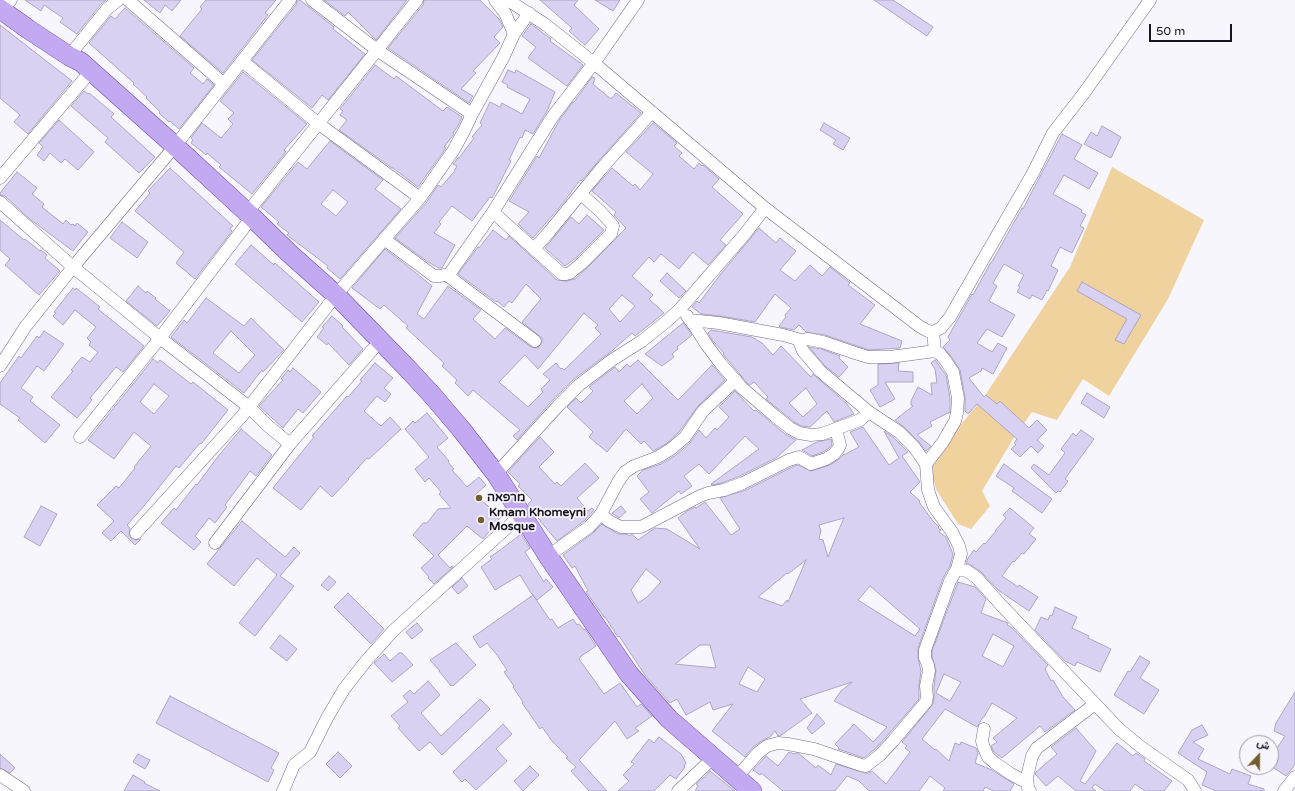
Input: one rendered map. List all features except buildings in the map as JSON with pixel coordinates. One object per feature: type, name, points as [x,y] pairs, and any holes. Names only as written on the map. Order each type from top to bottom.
[{"type":"main road","points":[[5,6],[79,60],[175,146],[336,295],[432,394],[496,474],[548,556],[629,674],[669,720],[752,791]]},
{"type":"street","points":[[0,178],[79,60],[107,9],[118,0]]},
{"type":"street","points":[[128,0],[224,84]]},
{"type":"street","points":[[0,366],[26,326],[73,267],[175,146],[290,0]]},
{"type":"street","points":[[312,0],[376,50],[472,114]]},
{"type":"street","points":[[80,437],[160,338],[319,124],[417,0]]},
{"type":"street","points":[[495,0],[505,13],[514,34]]},
{"type":"street","points":[[508,0],[529,13],[594,63],[765,208],[919,326],[932,332],[941,328],[950,316],[1029,180],[1053,133],[1084,93],[1150,0]]},
{"type":"street","points":[[448,276],[493,212],[554,116],[594,63],[638,0]]},
{"type":"street","points":[[136,533],[249,407],[336,295],[420,198],[453,151],[503,58],[514,34],[529,13]]},
{"type":"street","points":[[242,61],[319,124],[420,198]]},
{"type":"street","points":[[534,249],[601,169],[652,112]]},
{"type":"street","points":[[493,212],[562,274],[566,274],[570,273],[582,263],[611,234],[613,226],[611,222],[581,194]]},
{"type":"street","points":[[0,202],[73,267],[160,338],[249,407],[267,425],[290,444]]},
{"type":"street","points":[[496,474],[579,384],[612,360],[642,341],[680,309],[744,235],[765,208]]},
{"type":"street","points":[[384,239],[434,276],[448,276],[535,341]]},
{"type":"street","points":[[680,309],[742,388],[790,428],[799,433],[811,435],[836,430],[860,420],[869,412]]},
{"type":"street","points":[[690,320],[719,323],[783,335],[801,340],[808,339],[823,342],[868,357],[890,357],[935,352],[940,354],[953,372],[958,398],[957,409],[955,422],[943,442],[926,464]]},
{"type":"street","points":[[932,332],[935,352]]},
{"type":"street","points":[[736,778],[758,753],[767,746],[778,743],[814,749],[866,766],[880,756],[926,702],[926,686],[929,671],[925,658],[925,650],[950,580],[958,569],[961,554],[952,532],[930,500],[926,482],[926,464],[914,447],[899,432],[869,412],[820,371],[803,351],[800,344],[801,340]]},
{"type":"street","points":[[215,543],[290,444],[380,341]]},
{"type":"street","points":[[548,556],[589,527],[601,514],[625,472],[634,466],[658,457],[671,449],[685,436],[703,411],[736,380]]},
{"type":"street","points":[[601,514],[604,518],[621,527],[641,527],[700,496],[724,490],[743,483],[789,460],[799,458],[811,464],[826,459],[834,454],[840,445],[836,430]]},
{"type":"street","points":[[283,791],[294,765],[310,752],[344,688],[366,661],[392,631],[522,514]]},
{"type":"street","points":[[958,569],[967,571],[977,578],[1120,729],[1140,747],[1188,780],[1195,791]]},
{"type":"street","points":[[1028,786],[1026,777],[1032,756],[1037,748],[1095,704]]},
{"type":"street","points":[[984,729],[982,741],[988,757],[1010,774],[1022,780],[1028,786]]},
{"type":"street","points":[[678,791],[712,758]]},
{"type":"street","points":[[0,775],[22,790]]},
{"type":"street","points":[[1284,791],[1295,777]]},
{"type":"shaded area","points":[[1112,167],[1204,220],[1168,299],[1109,396],[1083,379],[1057,420],[1032,412],[1013,439],[982,491],[990,506],[971,529],[958,524],[936,489],[929,462],[984,397],[1070,267]]},
{"type":"place","name":"מרפאה","points":[[479,498]]},
{"type":"place","name":"Kmam Khomeyni Mosque","points":[[481,520]]}]
